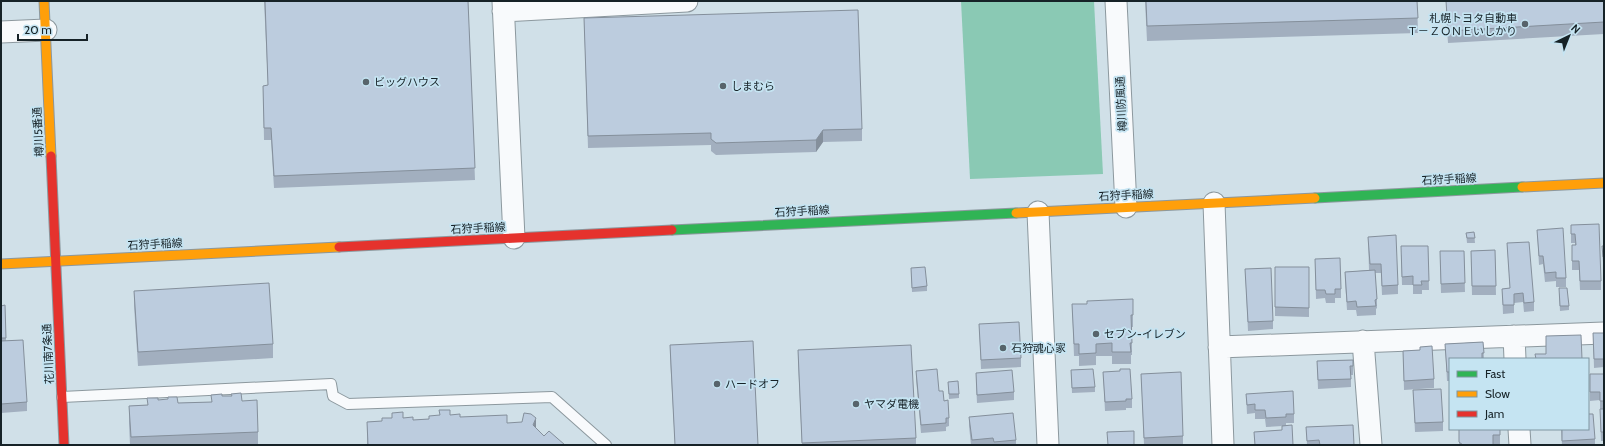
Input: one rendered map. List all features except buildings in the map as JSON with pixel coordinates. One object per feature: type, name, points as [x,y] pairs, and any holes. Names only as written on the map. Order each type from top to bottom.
[{"type":"main road","name":"樽川5番通","points":[[44,1],[56,262]]},
{"type":"main road","name":"石狩手稲線","points":[[1,264],[1126,207],[1214,204],[1604,183]]},
{"type":"main road","name":"花川南7条通","points":[[56,262],[64,445]]},
{"type":"street","points":[[514,238],[503,6],[687,1]]},
{"type":"street","name":"樽川防風通","points":[[1116,1],[1126,207]]},
{"type":"street","points":[[1,32],[46,30]]},
{"type":"street","points":[[1214,204],[1223,445]]},
{"type":"street","points":[[1038,212],[1048,445]]},
{"type":"street","points":[[1219,346],[1604,333]]},
{"type":"street","points":[[1514,336],[1515,358]]},
{"type":"street","points":[[1364,341],[1371,445]]},
{"type":"street","points":[[1519,430],[1520,445]]},
{"type":"lane","points":[[62,397],[331,384],[333,396],[348,404],[552,397],[606,445]]},
{"type":"green space","points":[[961,1],[1094,1],[1103,174],[970,179]]},
{"type":"traffic: fast","points":[[1315,198],[1522,187]]},
{"type":"traffic: fast","points":[[672,230],[1016,213]]},
{"type":"traffic: slow","points":[[44,1],[51,156]]},
{"type":"traffic: slow","points":[[1522,187],[1604,183]]},
{"type":"traffic: slow","points":[[1016,213],[1315,198]]},
{"type":"traffic: slow","points":[[1,264],[339,247]]},
{"type":"traffic: jam","points":[[51,156],[64,445]]},
{"type":"traffic: jam","points":[[339,247],[672,230]]},
{"type":"place","name":"札幌トヨタ自動車 Ｔ－ＺＯＮＥいしかり","points":[[1525,24]]},
{"type":"place","name":"ビッグハウス","points":[[366,82]]},
{"type":"place","name":"しまむら","points":[[723,86]]},
{"type":"place","name":"セブン-イレブン","points":[[1096,334]]},
{"type":"place","name":"石狩魂心家","points":[[1003,348]]},
{"type":"place","name":"ハードオフ","points":[[717,384]]},
{"type":"place","name":"ヤマダ電機","points":[[856,404]]}]
